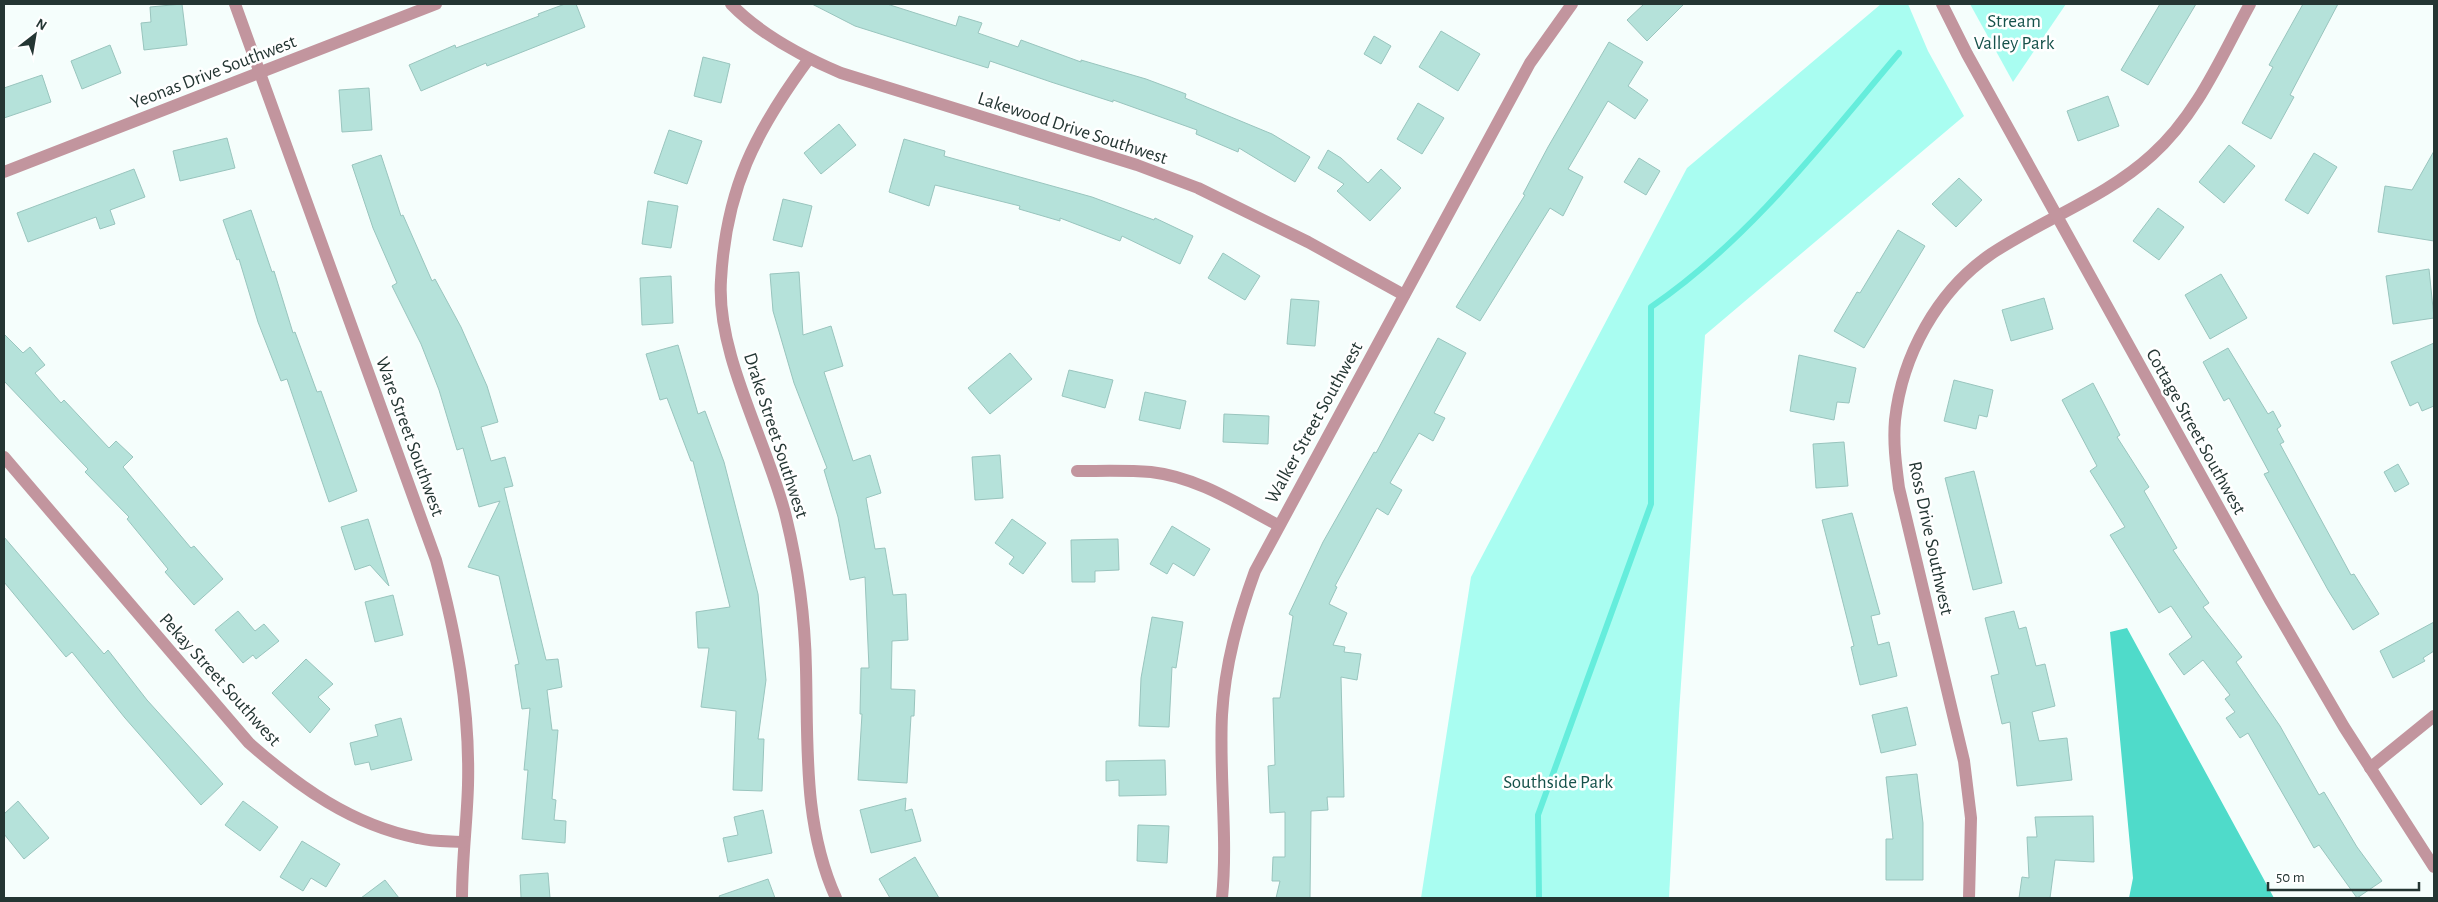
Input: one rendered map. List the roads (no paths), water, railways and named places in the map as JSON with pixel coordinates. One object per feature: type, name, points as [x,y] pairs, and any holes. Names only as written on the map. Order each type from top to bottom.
[{"type":"street","name":"Ware Street Southwest","points":[[236,4],[436,560],[451,616],[462,671],[467,719],[468,784],[462,898]]},
{"type":"street","name":"Yeonas Drive Southwest","points":[[4,172],[436,4]]},
{"type":"street","name":"Lakewood Drive Southwest","points":[[731,4],[777,42],[808,60],[846,75],[1137,165],[1198,188],[1308,242],[1404,295]]},
{"type":"street","name":"Walker Street Southwest","points":[[1222,898],[1225,868],[1222,725],[1227,665],[1238,619],[1255,571],[1278,525],[1530,62],[1572,4]]},
{"type":"street","name":"Cottage Street Southwest","points":[[1942,4],[2270,600],[2370,768],[2434,868]]},
{"type":"street","name":"Ross Drive Southwest","points":[[1969,898],[1971,824],[1964,761],[1899,488],[1894,455],[1895,421],[1901,387],[1912,353],[1928,322],[1947,295],[1971,270],[1991,254],[2124,178],[2152,156],[2177,129],[2197,102],[2250,4]]},
{"type":"street","name":"Drake Street Southwest","points":[[808,60],[761,130],[744,166],[731,204],[724,245],[721,283],[723,321],[730,354],[770,461],[786,516],[797,572],[806,667],[806,768],[811,813],[821,857],[836,898]]},
{"type":"street","name":"Pekay Street Southwest","points":[[4,457],[249,743],[278,769],[320,798],[354,818],[386,831],[420,839],[464,842]]},
{"type":"street","points":[[1077,471],[1151,472],[1184,480],[1216,492],[1278,525]]},
{"type":"street","points":[[2370,768],[2434,716]]},
{"type":"waterway","points":[[1539,898],[1538,815],[1651,504],[1651,307],[1687,281],[1752,221],[1813,156],[1899,53]]},
{"type":"park label","name":"Stream Valley Park","points":[[2014,31]]},
{"type":"park label","name":"Southside Park","points":[[1558,781]]}]
